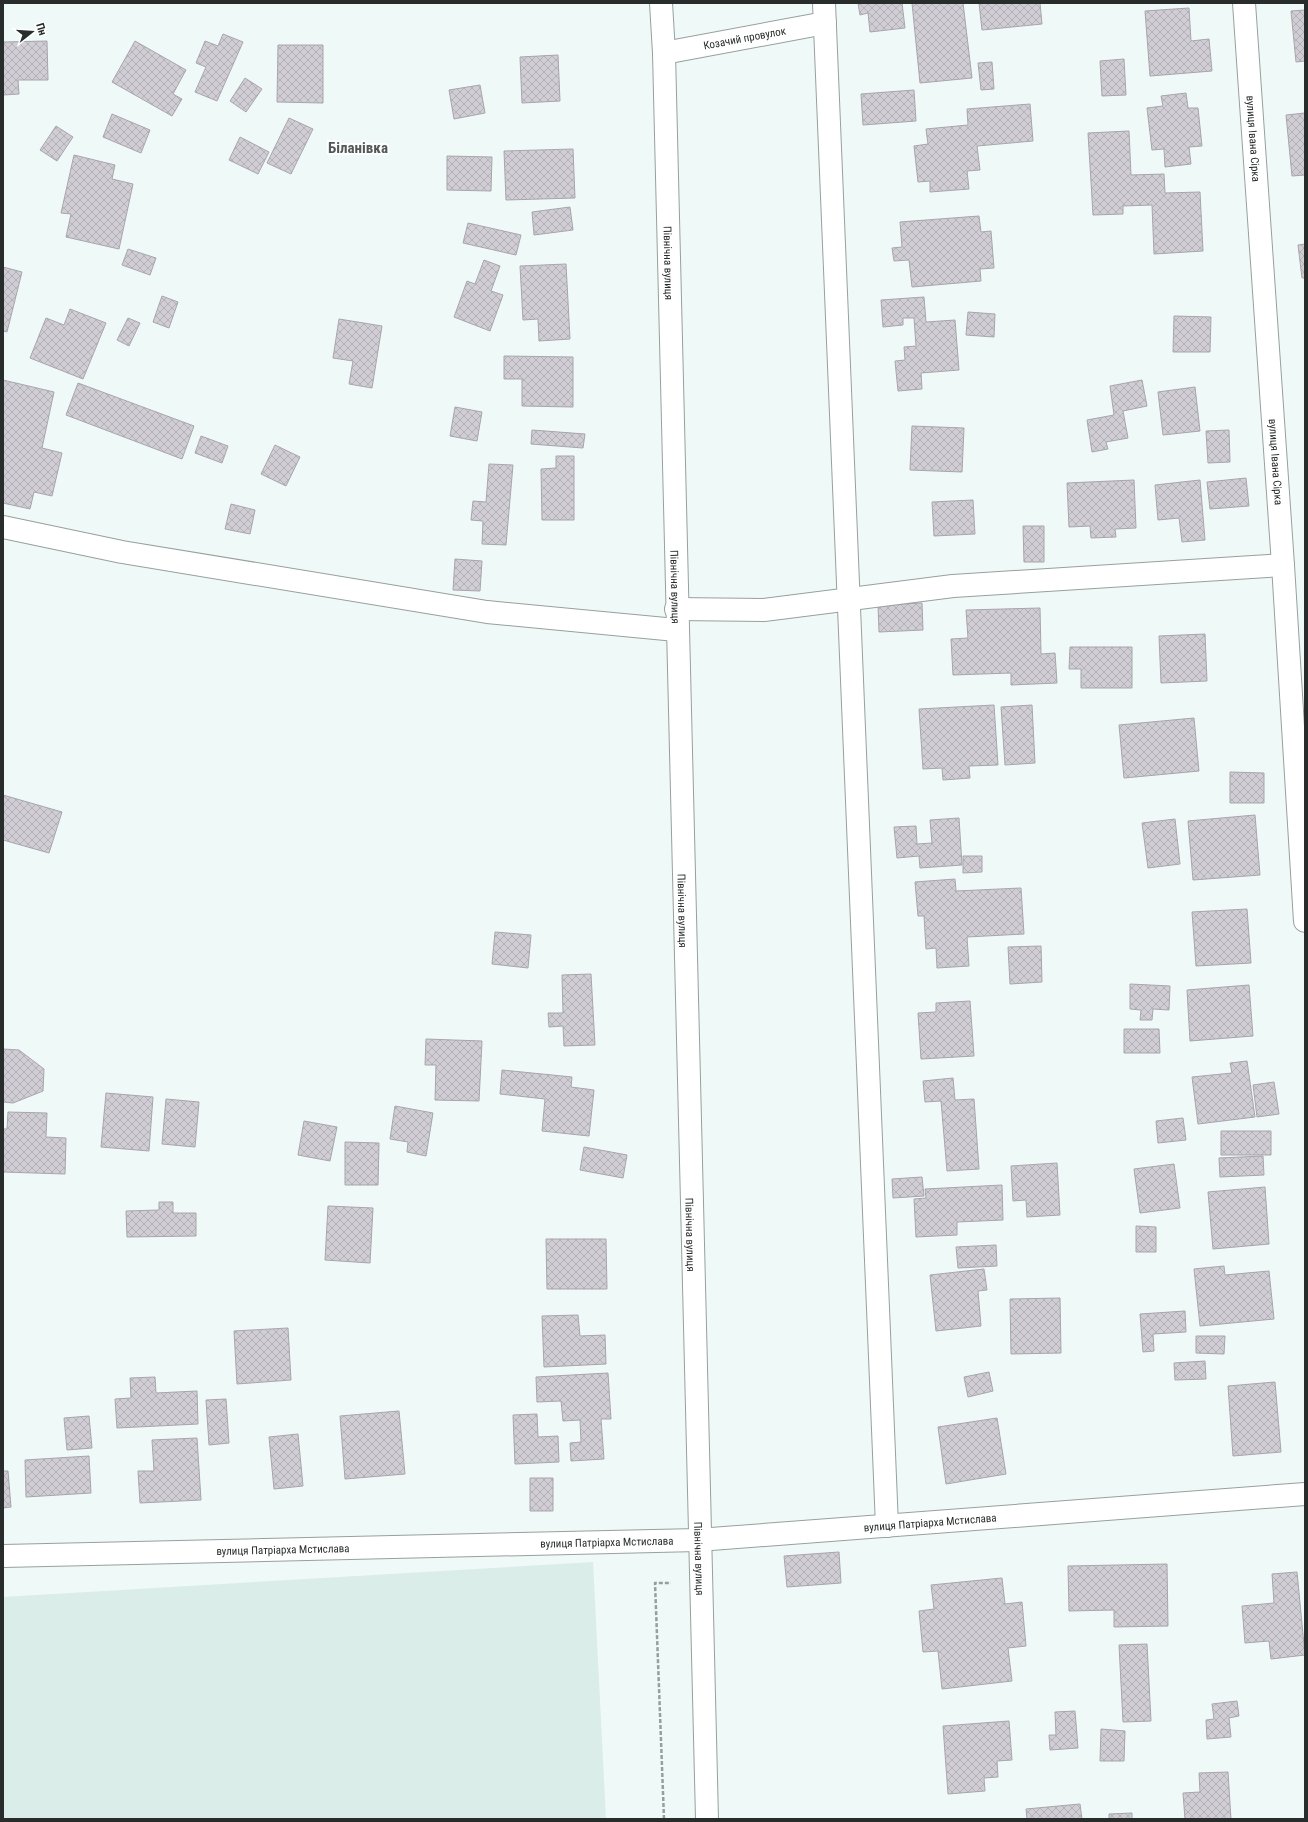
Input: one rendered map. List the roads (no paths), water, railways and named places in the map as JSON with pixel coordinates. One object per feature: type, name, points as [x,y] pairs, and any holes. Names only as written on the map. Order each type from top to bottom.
[{"type":"street","name":"Північна вулиця","points":[[661,3],[664,53],[698,1540],[707,1819]]},
{"type":"street","name":"вулиця Івана Сірка","points":[[1244,3],[1283,565],[1305,920]]},
{"type":"street","name":"Козачий провулок","points":[[664,53],[824,13]]},
{"type":"street","points":[[824,13],[887,1526]]},
{"type":"street","points":[[3,527],[122,552],[487,612],[676,619],[764,610],[953,586],[1283,565]]},
{"type":"street","name":"вулиця Патріарха Мстислава","points":[[3,1556],[698,1540],[1305,1494]]},
{"type":"district","name":"Біланівка","points":[[358,148]]}]
